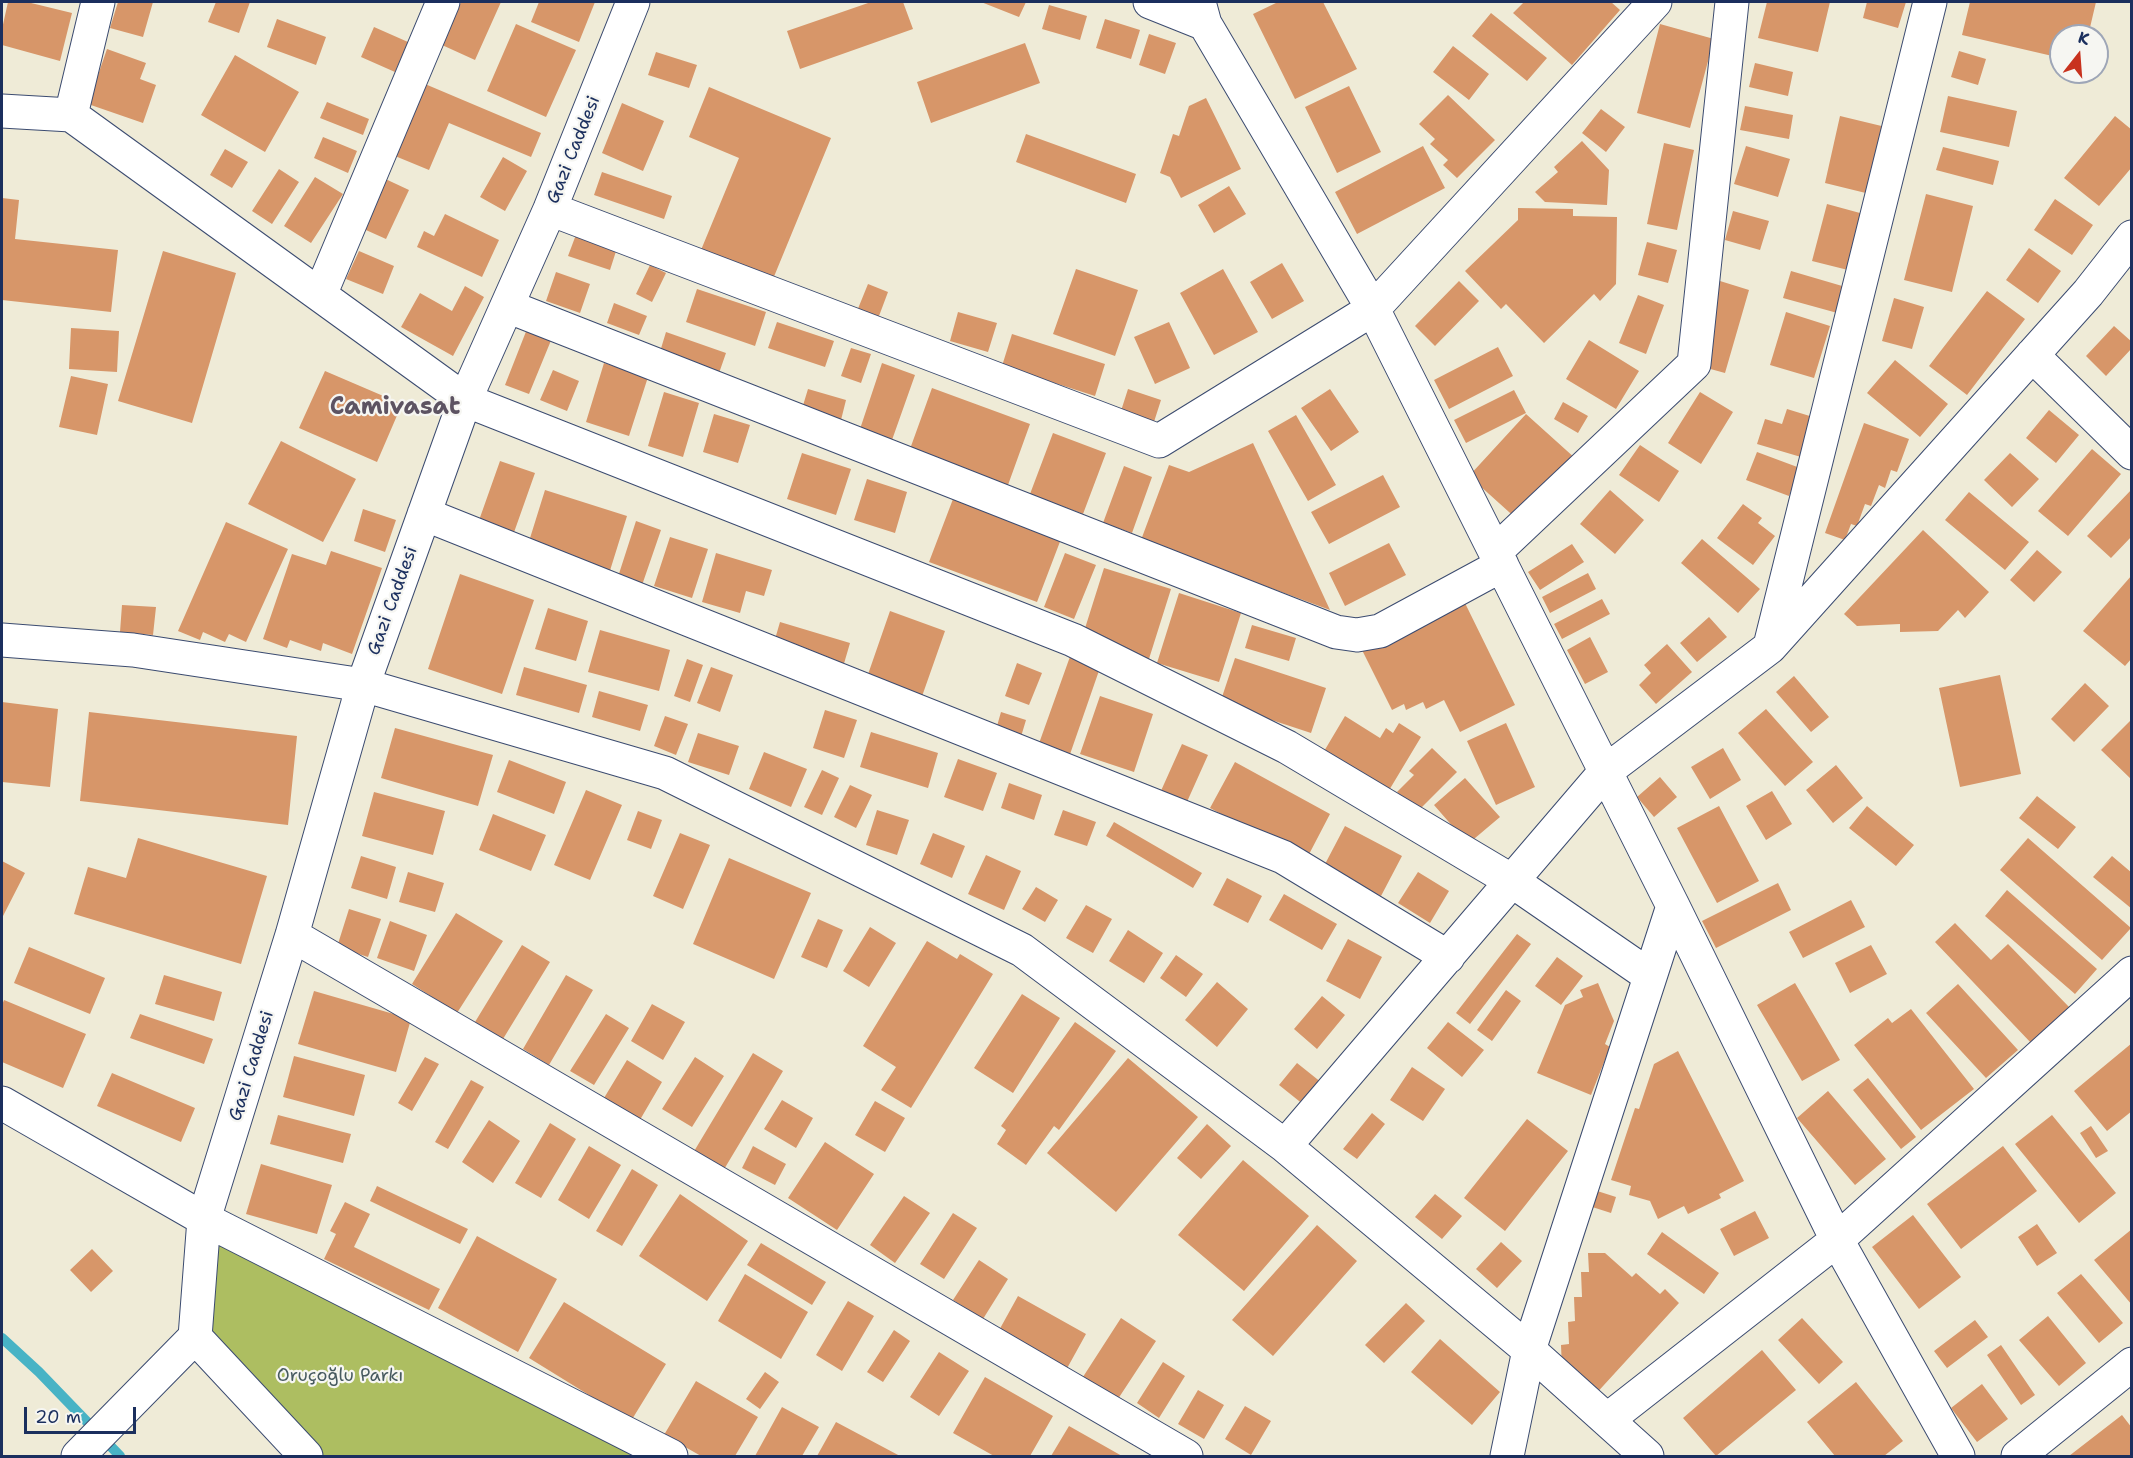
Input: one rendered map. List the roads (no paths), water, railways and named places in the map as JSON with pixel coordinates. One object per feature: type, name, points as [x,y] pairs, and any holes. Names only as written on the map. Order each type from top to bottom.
[{"type":"street","points":[[71,115],[98,2]]},
{"type":"street","points":[[320,296],[442,2]]},
{"type":"street","name":"Gazi Caddesi","points":[[195,1337],[204,1219],[292,935],[363,685],[465,400],[550,209],[633,2]]},
{"type":"street","points":[[1150,2],[1202,13],[1373,309],[1606,771],[1837,1240],[1958,1456]]},
{"type":"street","points":[[550,209],[1159,441],[1373,309],[1655,2]]},
{"type":"street","points":[[507,306],[1336,632],[1357,635],[1380,631],[1499,559],[1694,364],[1732,2]]},
{"type":"street","points":[[1770,647],[1930,2]]},
{"type":"street","points":[[2,111],[71,115],[465,400],[1073,640],[1287,747],[1512,881],[1650,976]]},
{"type":"street","points":[[1285,1146],[1606,771],[1770,647],[2088,293],[2132,237]]},
{"type":"street","points":[[2032,355],[2132,453]]},
{"type":"street","points":[[424,514],[1283,857],[1448,957]]},
{"type":"street","points":[[2,640],[133,650],[363,685],[665,773],[1022,950],[1285,1146],[1529,1350],[1647,1456]]},
{"type":"street","points":[[1507,1456],[1529,1350],[1673,906]]},
{"type":"street","points":[[292,935],[1186,1456]]},
{"type":"street","points":[[1607,1420],[1837,1240],[2132,973]]},
{"type":"street","points":[[2,1102],[204,1219],[658,1453]]},
{"type":"street","points":[[78,1456],[195,1337],[306,1456]]},
{"type":"street","points":[[2018,1456],[2132,1364]]},
{"type":"waterway","points":[[2,1338],[39,1372],[120,1456]]},
{"type":"district","name":"Camivasat","points":[[395,408]]},
{"type":"park label","name":"Oruçoğlu Parkı","points":[[340,1376]]}]
